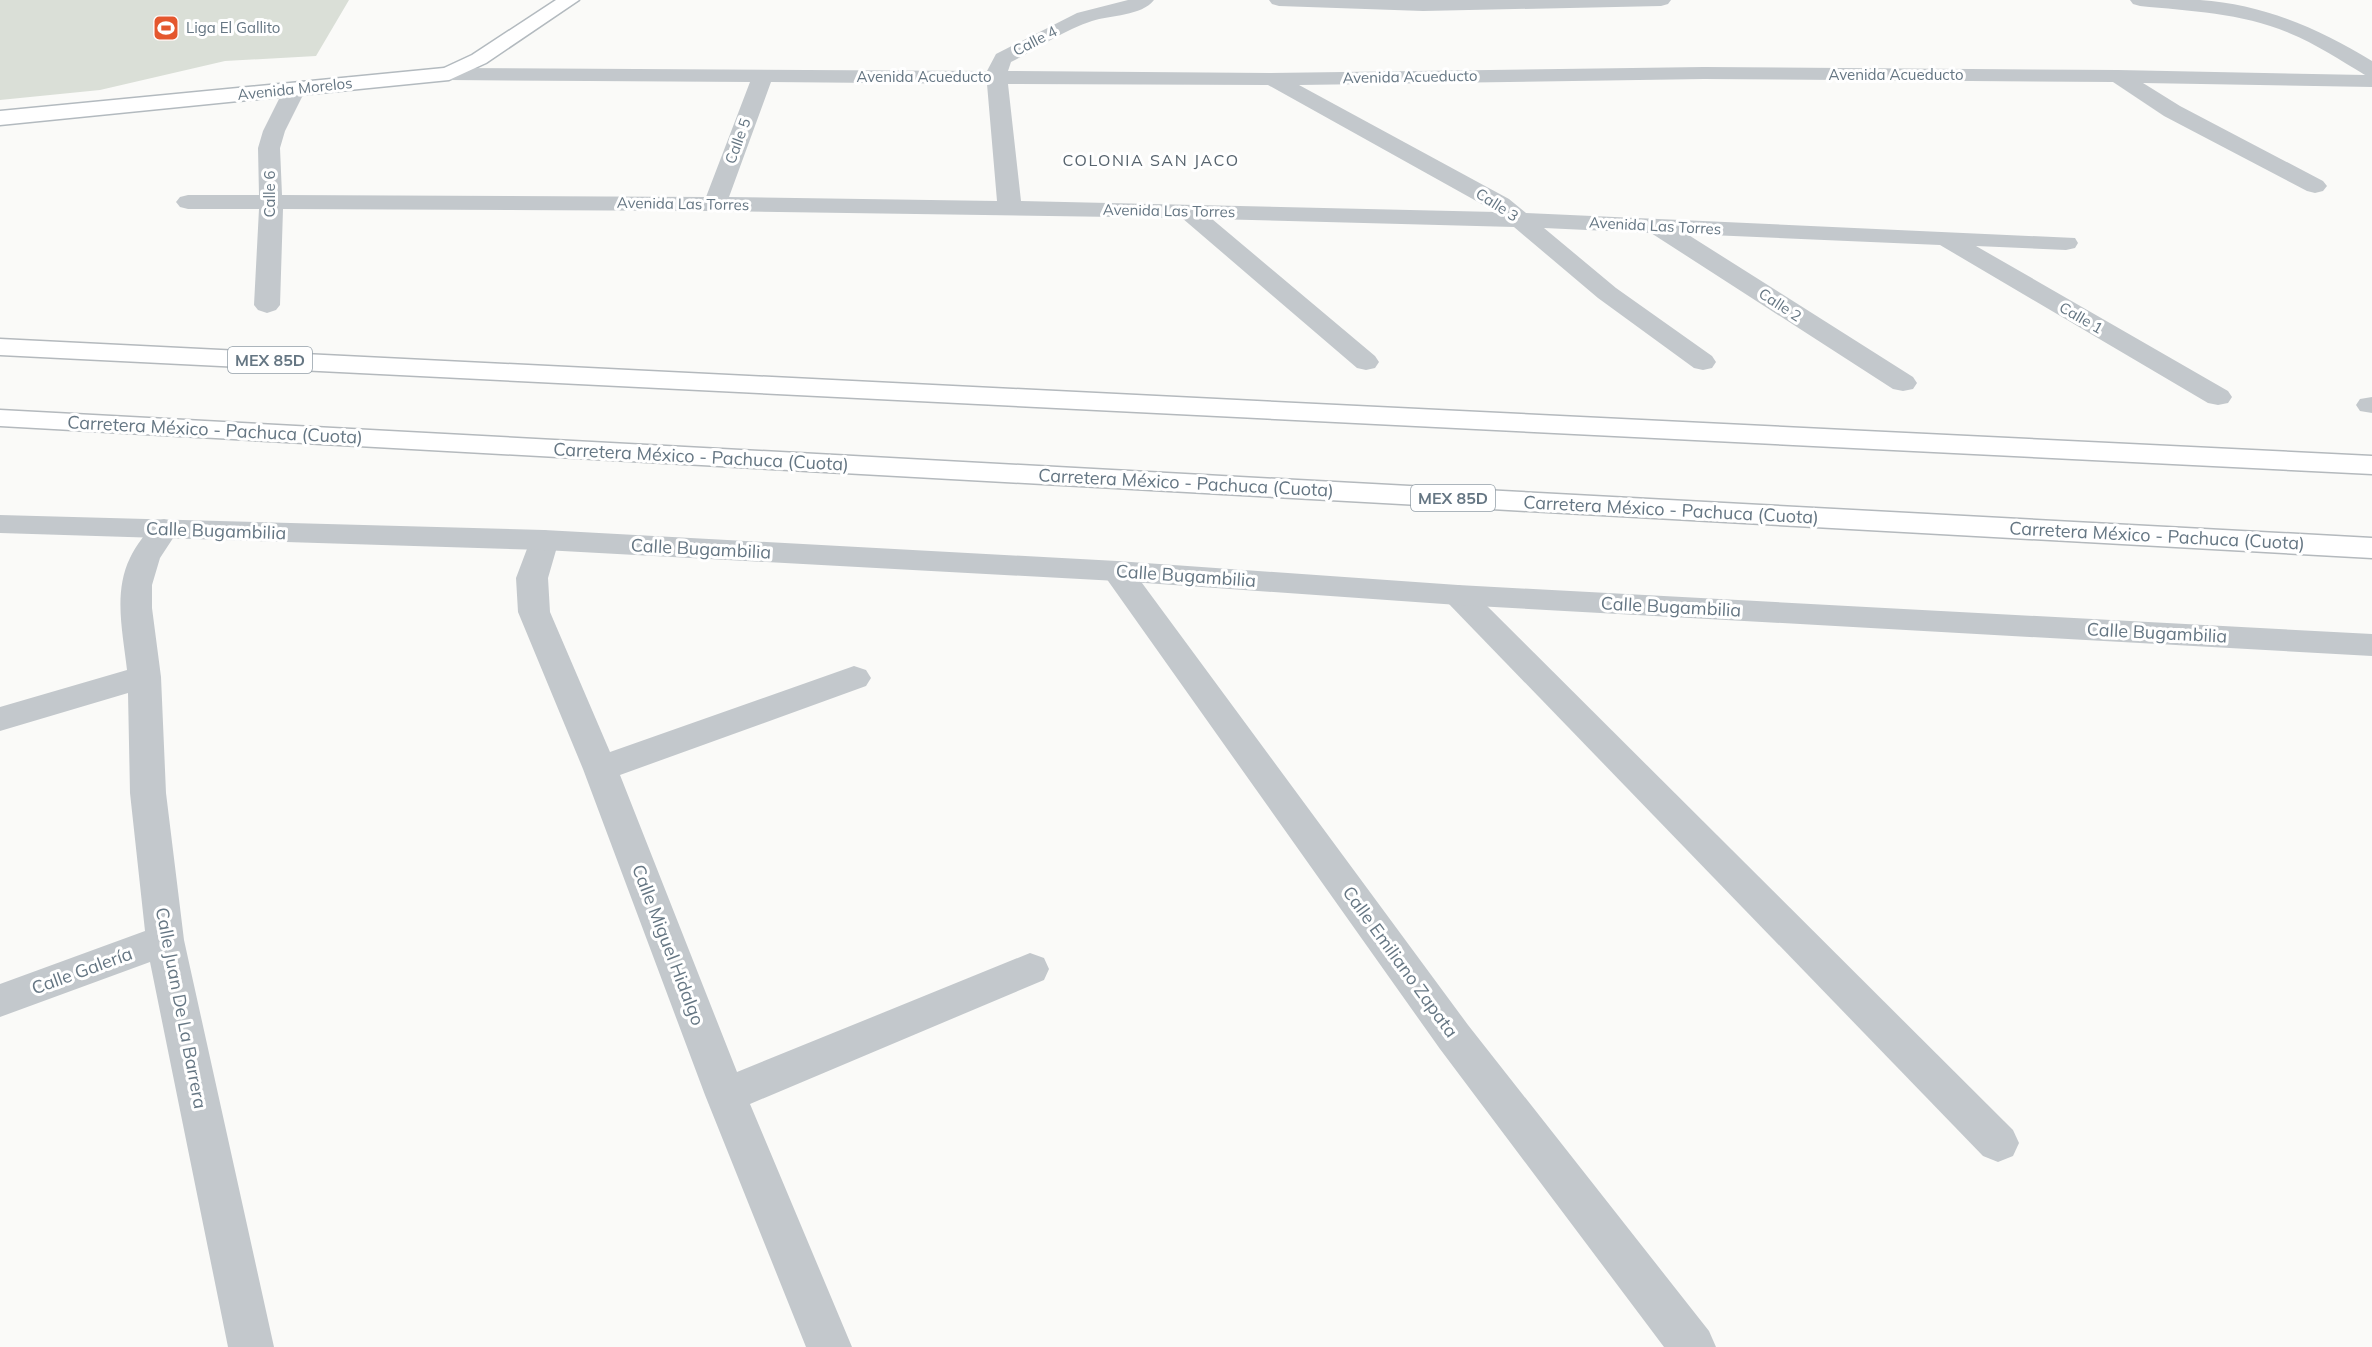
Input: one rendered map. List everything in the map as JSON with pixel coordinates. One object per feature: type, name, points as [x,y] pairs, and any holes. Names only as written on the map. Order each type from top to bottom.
[{"type":"main road","name":"Avenida Morelos","points":[[0,118],[449,74],[478,59],[568,0]]},
{"type":"main road","name":"MEX 85D","points":[[0,347],[2372,465]]},
{"type":"main road","name":"Carretera México - Pachuca (Cuota)","points":[[0,418],[2372,548]]},
{"type":"street","name":"Calle 4","points":[[997,77],[998,67],[1003,58],[1017,49],[1084,16],[1131,6],[1144,0]]},
{"type":"street","points":[[1279,0],[1406,6],[1502,6],[1662,0]]},
{"type":"street","points":[[2140,0],[2204,6],[2273,20],[2321,40],[2372,70]]},
{"type":"street","name":"Avenida Acueducto","points":[[449,74],[1270,79],[1704,73],[2118,76],[2372,81]]},
{"type":"street","points":[[2118,76],[2172,111],[2315,186]]},
{"type":"street","name":"Calle 5","points":[[715,204],[762,77]]},
{"type":"street","points":[[997,77],[1010,208]]},
{"type":"street","name":"Calle 3","points":[[1270,79],[1501,204],[1607,294],[1703,362]]},
{"type":"street","name":"Calle 6","points":[[267,305],[271,201],[269,148],[274,131],[294,89]]},
{"type":"street","name":"Avenida Las Torres","points":[[188,202],[715,204],[1188,211],[1521,220],[2066,243]]},
{"type":"street","points":[[1188,211],[1366,362]]},
{"type":"street","name":"Calle 2","points":[[1657,226],[1903,383]]},
{"type":"street","name":"Calle 1","points":[[1945,238],[2218,397]]},
{"type":"street","name":"Calle Bugambilia","points":[[0,524],[544,540],[1117,571],[1458,595],[2372,645]]},
{"type":"street","name":"Calle Juan De La Barrera","points":[[164,529],[145,558],[136,585],[136,608],[144,677],[148,793],[165,940],[250,1347]]},
{"type":"street","name":"Calle Miguel Hidalgo","points":[[544,540],[532,578],[534,612],[600,769],[726,1095],[829,1347]]},
{"type":"street","name":"Calle Emiliano Zapata","points":[[1117,571],[1454,1037],[1693,1347]]},
{"type":"street","points":[[1458,595],[1998,1143]]},
{"type":"street","points":[[0,719],[144,677]]},
{"type":"street","points":[[600,769],[854,678]]},
{"type":"street","name":"Calle Galería","points":[[0,1001],[165,940]]},
{"type":"street","points":[[726,1095],[1030,969]]},
{"type":"shaded area","name":"Liga El Gallito","points":[[0,0],[349,0],[316,56],[225,61],[100,90],[0,100]]},
{"type":"place","name":"Liga El Gallito","points":[[166,28]]},
{"type":"district","name":"COLONIA SAN JACO","points":[[1151,160]]}]
